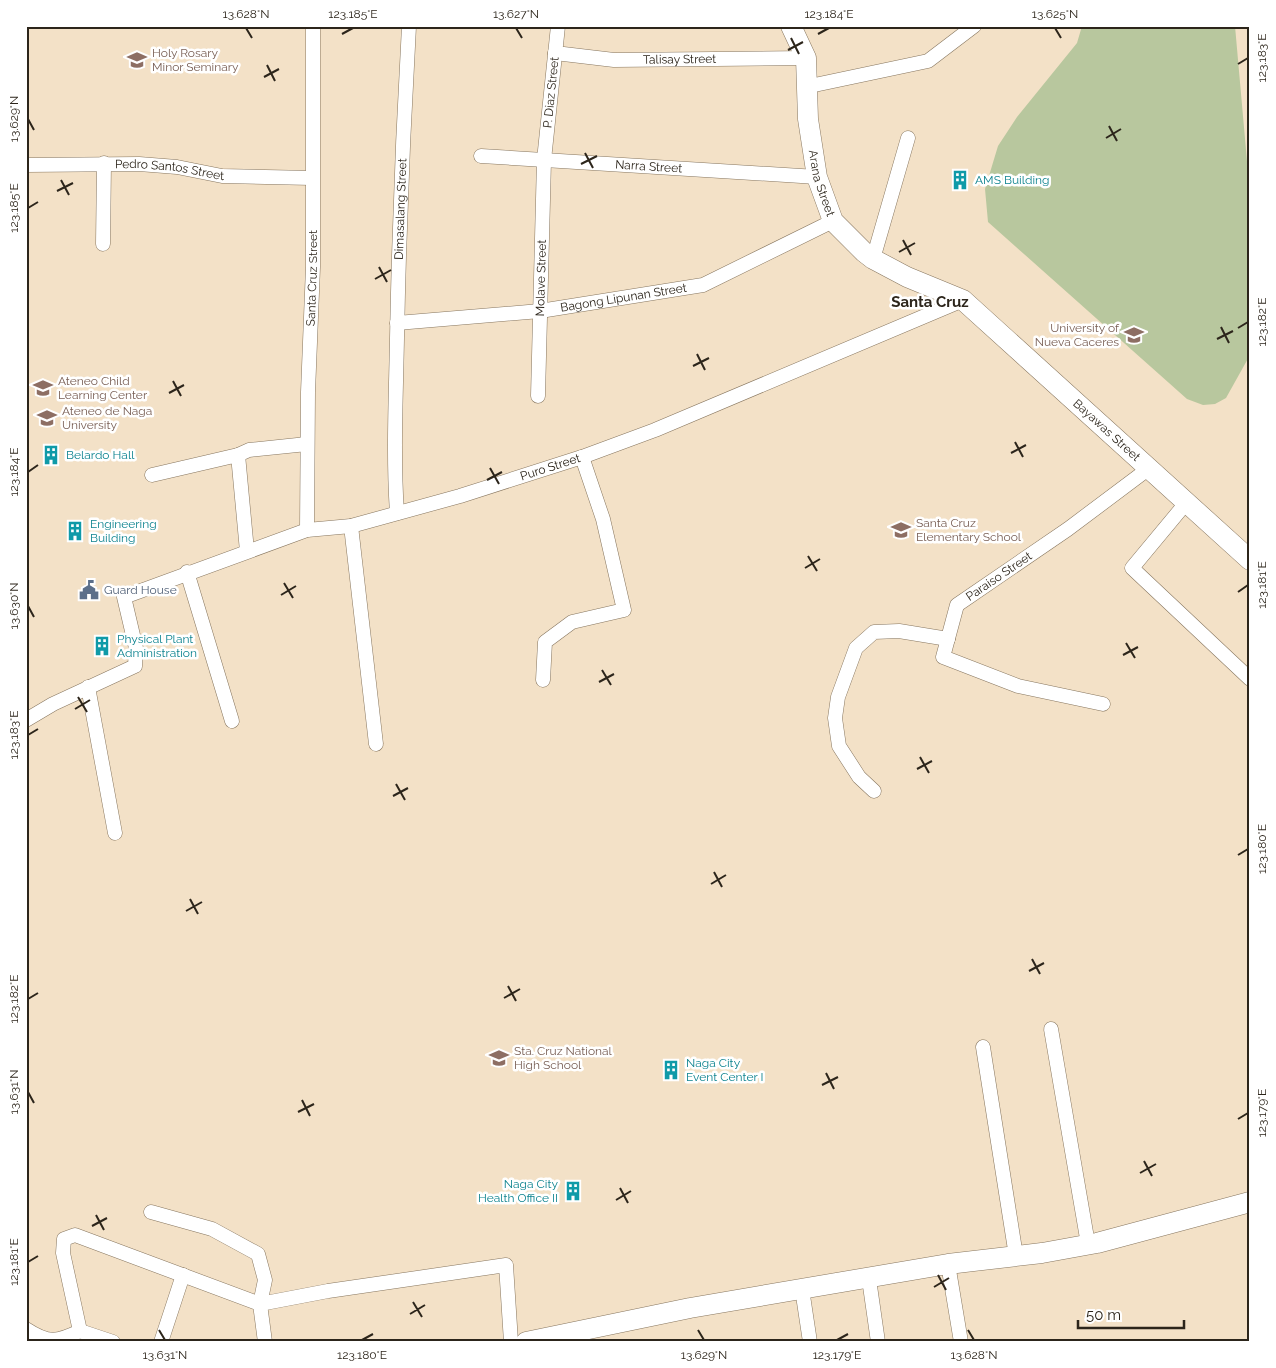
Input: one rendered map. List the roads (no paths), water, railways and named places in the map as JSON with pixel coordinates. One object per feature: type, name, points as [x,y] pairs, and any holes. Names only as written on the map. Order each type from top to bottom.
[{"type":"street","name":"Santa Cruz Street","points":[[307,530],[314,267],[312,178],[313,26]]},
{"type":"street","name":"Dimasalang Street","points":[[397,513],[394,474],[397,323],[402,146],[409,26]]},
{"type":"street","name":"P. Diaz Street","points":[[544,160],[558,26]]},
{"type":"street","name":"Arana Street","points":[[791,26],[806,58],[805,87],[816,177],[834,221],[873,259],[907,277],[962,300]]},
{"type":"street","points":[[805,87],[928,60],[974,26]]},
{"type":"street","name":"Talisay Street","points":[[555,53],[614,60],[806,58]]},
{"type":"street","points":[[873,259],[908,138]]},
{"type":"street","name":"Narra Street","points":[[481,156],[816,177]]},
{"type":"street","name":"Molave Street","points":[[538,396],[544,160]]},
{"type":"street","name":"Pedro Santos Street","points":[[26,165],[104,163],[176,167],[222,176],[312,178]]},
{"type":"street","points":[[104,163],[104,244]]},
{"type":"street","name":"Bagong Lipunan Street","points":[[397,323],[540,311],[703,286],[834,221]]},
{"type":"street","name":"Puro Street","points":[[88,687],[135,666],[136,648],[124,597],[187,572],[307,530],[351,526],[582,457],[655,430],[962,300]]},
{"type":"street","name":"Bayawas Street","points":[[962,300],[1250,560]]},
{"type":"street","points":[[152,475],[238,455],[250,450],[308,444]]},
{"type":"street","points":[[238,455],[247,551]]},
{"type":"street","points":[[543,680],[545,642],[572,622],[624,610],[603,519],[582,457]]},
{"type":"street","name":"Paraiso Street","points":[[1103,704],[1018,686],[943,658],[956,605],[1068,529],[1148,469]]},
{"type":"street","points":[[1186,503],[1132,568],[1250,679]]},
{"type":"street","points":[[351,526],[376,744]]},
{"type":"street","points":[[187,572],[232,721]]},
{"type":"street","points":[[874,791],[859,777],[839,746],[835,718],[838,697],[856,648],[874,632],[899,631],[948,639]]},
{"type":"street","points":[[26,720],[88,687],[115,832]]},
{"type":"street","points":[[1051,1029],[1088,1244]]},
{"type":"street","points":[[983,1047],[1016,1256]]},
{"type":"street","points":[[526,1342],[681,1309],[869,1279],[948,1264],[1016,1256],[1088,1244],[1250,1202]]},
{"type":"street","points":[[151,1212],[212,1229],[258,1254],[265,1280],[260,1304],[265,1342]]},
{"type":"street","points":[[80,1331],[63,1253],[64,1239],[74,1235],[260,1304],[328,1291],[506,1266],[511,1342]]},
{"type":"street","points":[[948,1264],[961,1342]]},
{"type":"street","points":[[161,1342],[183,1275]]},
{"type":"street","points":[[869,1279],[878,1342]]},
{"type":"street","points":[[802,1289],[810,1342]]},
{"type":"street","points":[[26,1329],[46,1340],[62,1341],[80,1331],[113,1342]]},
{"type":"place","name":"Holy Rosary Minor Seminary","points":[[137,60]]},
{"type":"place","name":"AMS Building","points":[[960,180]]},
{"type":"place","name":"University of Nueva Caceres","points":[[1134,335]]},
{"type":"place","name":"Ateneo Child Learning Center","points":[[43,388]]},
{"type":"place","name":"Ateneo de Naga University","points":[[47,418]]},
{"type":"place","name":"Belardo Hall","points":[[51,455]]},
{"type":"place","name":"Santa Cruz Elementary School","points":[[901,530]]},
{"type":"place","name":"Engineering Building","points":[[75,531]]},
{"type":"place","name":"Guard House","points":[[89,590]]},
{"type":"place","name":"Physical Plant Administration","points":[[102,646]]},
{"type":"place","name":"Sta. Cruz National High School","points":[[499,1058]]},
{"type":"place","name":"Naga City Event Center I","points":[[671,1070]]},
{"type":"place","name":"Naga City Health Office II","points":[[573,1191]]},
{"type":"district","name":"Santa Cruz","points":[[930,302]]}]
